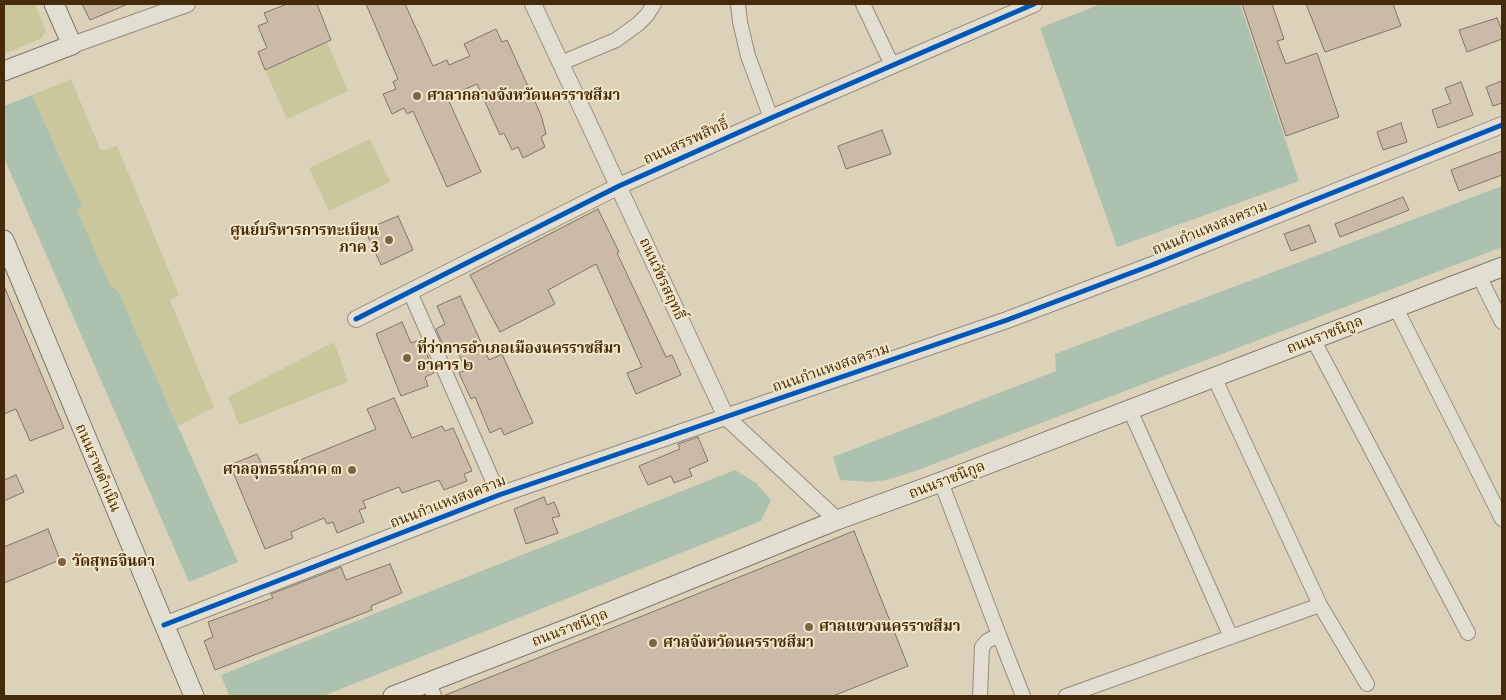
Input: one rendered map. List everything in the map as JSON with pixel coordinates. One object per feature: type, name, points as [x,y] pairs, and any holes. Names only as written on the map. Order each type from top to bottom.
[{"type":"main road","points":[[4,71],[72,45],[54,4]]},
{"type":"main road","name":"ถนนราชดำเนิน","points":[[4,240],[194,696]]},
{"type":"main road","name":"ถนนราชนิกูล","points":[[394,696],[432,689],[617,609],[837,520],[1502,267]]},
{"type":"street","points":[[72,45],[187,4]]},
{"type":"street","name":"ถนนวัชรสฤทธิ์","points":[[533,4],[726,417],[837,520]]},
{"type":"street","points":[[561,63],[616,40],[638,24],[654,4]]},
{"type":"street","points":[[738,4],[748,56],[770,118]]},
{"type":"street","points":[[863,4],[892,65]]},
{"type":"street","name":"ถนนสรรพสิทธิ์","points":[[356,319],[619,186],[892,65],[1016,7],[1034,4]]},
{"type":"street","name":"ถนนกำแหงสงคราม","points":[[164,625],[499,495],[1006,320],[1502,125]]},
{"type":"street","points":[[1479,276],[1502,322]]},
{"type":"street","points":[[410,292],[499,495]]},
{"type":"street","points":[[1396,308],[1502,519]]},
{"type":"street","points":[[1313,339],[1468,633]]},
{"type":"street","points":[[1214,377],[1320,605],[1367,684]]},
{"type":"street","points":[[1130,410],[1231,637]]},
{"type":"street","points":[[941,482],[1023,696]]},
{"type":"street","points":[[1066,696],[1320,605]]},
{"type":"street","points":[[980,696],[982,647],[986,641],[999,635]]},
{"type":"shaded area","points":[[4,4],[35,4],[46,30],[42,38],[4,54]]},
{"type":"shaded area","points":[[1101,4],[1240,4],[1299,181],[1117,247],[1040,28]]},
{"type":"shaded area","points":[[327,42],[348,91],[287,119],[265,70]]},
{"type":"shaded area","points":[[71,79],[101,151],[117,146],[179,295],[170,300],[214,407],[178,426],[118,291],[111,287],[77,210],[82,206],[32,95]]},
{"type":"shaded area","points":[[32,95],[82,206],[77,210],[111,287],[118,291],[238,562],[189,582],[4,158],[4,106]]},
{"type":"shaded area","points":[[370,139],[390,182],[329,211],[309,168]]},
{"type":"shaded area","points":[[1502,186],[1502,247],[918,470],[887,480],[871,482],[840,480],[833,457],[1056,371],[1055,354]]},
{"type":"shaded area","points":[[334,342],[348,382],[239,425],[228,397]]},
{"type":"shaded area","points":[[735,470],[756,483],[771,500],[761,521],[323,696],[229,696],[221,675]]},
{"type":"building","points":[[82,4],[128,4],[90,20]]},
{"type":"building","points":[[287,4],[317,4],[331,40],[265,70],[258,52],[267,48],[258,26],[268,22],[264,13]]},
{"type":"building","points":[[366,4],[405,4],[433,66],[447,60],[449,65],[470,56],[464,44],[496,29],[502,42],[507,40],[541,115],[546,134],[541,137],[545,147],[523,158],[518,147],[512,150],[504,133],[500,135],[477,84],[447,97],[481,172],[447,187],[413,111],[407,114],[404,108],[392,114],[383,94],[396,89],[393,82],[398,79]]},
{"type":"building","points":[[1242,4],[1272,4],[1284,39],[1277,41],[1286,64],[1317,53],[1339,117],[1286,136]]},
{"type":"building","points":[[1306,4],[1393,4],[1401,26],[1325,52]]},
{"type":"building","points":[[1497,18],[1502,31],[1502,39],[1467,52],[1459,30]]},
{"type":"building","points":[[1502,81],[1502,103],[1493,106],[1486,87]]},
{"type":"building","points":[[1461,82],[1473,115],[1438,128],[1432,110],[1451,103],[1445,88]]},
{"type":"building","points":[[1401,123],[1407,142],[1383,150],[1377,132]]},
{"type":"building","points":[[882,130],[891,154],[846,169],[838,146]]},
{"type":"building","points":[[1502,151],[1502,175],[1459,191],[1451,170]]},
{"type":"building","points":[[1403,197],[1409,210],[1340,237],[1335,224]]},
{"type":"building","points":[[598,209],[666,357],[672,355],[681,375],[636,394],[627,373],[642,367],[596,264],[548,290],[555,304],[500,332],[470,275]]},
{"type":"building","name":"ศูนย์บริหารการทะเบียน ภาค 3","points":[[398,216],[413,250],[381,265],[365,230]]},
{"type":"building","points":[[1309,225],[1316,242],[1291,251],[1284,234]]},
{"type":"building","points":[[4,286],[64,428],[30,441],[16,409],[4,414]]},
{"type":"building","points":[[460,296],[489,360],[502,354],[533,423],[504,435],[501,428],[490,433],[475,397],[471,399],[459,373],[466,370],[454,344],[444,348],[436,329],[445,324],[437,306]]},
{"type":"building","name":"ที่ว่าการอำเภอเมืองนครราชสีมา อาคาร ๒","points":[[402,322],[411,343],[421,339],[434,373],[425,377],[428,386],[401,396],[376,334]]},
{"type":"building","name":"ศาลอุทธรณ์ภาค ๓","points":[[394,398],[412,438],[442,426],[445,431],[453,428],[472,471],[464,474],[467,481],[444,490],[439,480],[402,493],[399,487],[363,501],[366,508],[359,510],[364,522],[337,533],[333,522],[327,524],[324,518],[291,532],[293,538],[265,549],[230,465],[257,454],[266,474],[376,429],[367,409]]},
{"type":"building","points":[[698,437],[708,461],[689,469],[692,476],[674,483],[671,476],[648,485],[639,466],[680,449],[678,444]]},
{"type":"building","points":[[16,475],[24,492],[4,501],[4,480]]},
{"type":"building","points":[[544,497],[547,505],[554,502],[560,516],[552,518],[558,533],[526,544],[514,509]]},
{"type":"building","points":[[48,529],[60,560],[4,583],[4,547]]},
{"type":"building","points":[[854,531],[908,666],[833,696],[443,696]]},
{"type":"building","points":[[390,564],[402,593],[371,606],[372,610],[215,670],[204,641],[213,637],[208,622],[273,598],[271,594],[341,567],[346,580]]},
{"type":"cycle path","points":[[356,319],[619,186],[1034,4]]},
{"type":"cycle path","points":[[164,625],[499,495],[1007,320],[1152,265],[1502,125]]},
{"type":"place","name":"ศาลากลางจังหวัดนครราชสีมา","points":[[417,96]]},
{"type":"place","name":"ศูนย์บริหารการทะเบียน ภาค 3","points":[[389,240]]},
{"type":"place","name":"ที่ว่าการอำเภอเมืองนครราชสีมา อาคาร ๒","points":[[407,358]]},
{"type":"place","name":"ศาลอุทธรณ์ภาค ๓","points":[[352,470]]},
{"type":"place","name":"วัดสุทธจินดา","points":[[62,562]]},
{"type":"place","name":"ศาลแขวงนครราชสีมา","points":[[809,627]]},
{"type":"place","name":"ศาลจังหวัดนครราชสีมา","points":[[653,643]]}]
